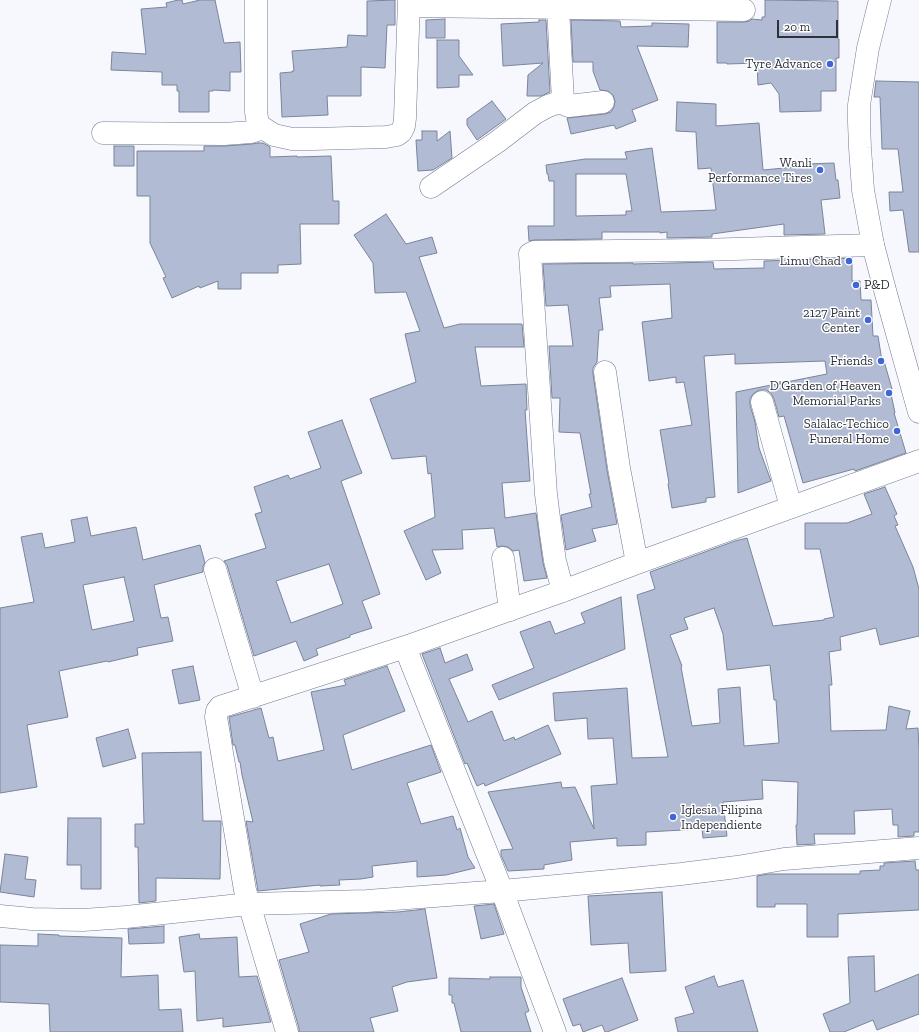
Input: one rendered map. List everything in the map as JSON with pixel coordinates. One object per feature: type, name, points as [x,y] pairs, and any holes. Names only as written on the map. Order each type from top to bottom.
[{"type":"street","points":[[256,0],[256,118],[258,124],[274,135],[292,139],[386,137],[397,135],[401,132],[404,126],[405,118],[409,3],[558,8],[744,10]]},
{"type":"street","points":[[880,0],[868,48],[859,105],[863,190],[873,245],[919,412]]},
{"type":"street","points":[[558,8],[563,101],[569,106],[603,102]]},
{"type":"street","points":[[431,187],[497,142],[535,113],[548,106],[563,101]]},
{"type":"street","points":[[103,133],[224,134],[251,132],[263,128]]},
{"type":"street","points":[[562,591],[554,554],[546,494],[530,254],[534,252],[700,250],[873,245]]},
{"type":"street","points":[[605,372],[619,468],[638,563]]},
{"type":"street","points":[[762,402],[791,507]]},
{"type":"street","points":[[287,1032],[245,890],[216,717],[217,711],[220,707],[406,647],[919,461]]},
{"type":"street","points":[[503,558],[510,610]]},
{"type":"street","points":[[215,569],[253,697]]},
{"type":"street","points":[[406,647],[502,891],[555,1032]]},
{"type":"street","points":[[0,916],[32,919],[83,920],[249,904],[355,902],[502,891],[681,874],[784,859],[919,848]]},
{"type":"building","points":[[182,0],[183,4],[200,0],[215,0],[224,43],[240,42],[241,72],[230,72],[230,91],[209,91],[209,112],[179,112],[179,91],[177,91],[177,85],[162,85],[162,72],[111,70],[112,52],[146,54],[141,9],[167,7],[166,3]]},
{"type":"building","points":[[395,0],[395,25],[387,25],[385,68],[361,67],[361,96],[327,96],[328,115],[282,117],[280,73],[294,71],[292,51],[347,47],[348,35],[367,36],[367,1]]},
{"type":"building","points":[[765,0],[838,1],[839,58],[836,58],[836,91],[821,91],[821,111],[780,112],[779,94],[771,83],[758,85],[757,63],[717,63],[717,22],[744,22],[752,19],[762,20],[762,17],[765,17]]},
{"type":"building","points":[[445,19],[445,38],[426,38],[426,20]]},
{"type":"building","points":[[539,20],[546,20],[550,92],[541,96],[527,96],[528,75],[543,63],[503,66],[501,24],[539,22]]},
{"type":"building","points":[[571,20],[620,21],[621,27],[652,26],[652,23],[689,24],[688,47],[637,46],[658,100],[632,110],[636,121],[616,129],[614,125],[571,134],[567,118],[611,112],[615,101],[613,95],[608,91],[600,90],[593,71],[593,62],[573,62]]},
{"type":"building","points":[[437,40],[459,40],[459,56],[473,75],[459,75],[459,87],[437,88]]},
{"type":"building","points":[[876,81],[919,82],[919,252],[909,252],[903,210],[890,211],[889,192],[903,192],[898,149],[882,149],[880,97],[874,97]]},
{"type":"building","points":[[492,101],[506,119],[477,140],[467,125],[467,119]]},
{"type":"building","points":[[677,102],[716,104],[716,126],[759,123],[763,170],[806,166],[806,164],[834,163],[840,198],[821,200],[825,234],[784,235],[784,224],[712,234],[712,237],[667,238],[667,232],[602,232],[602,239],[529,241],[528,226],[554,226],[554,181],[549,181],[546,165],[585,159],[627,159],[625,152],[652,148],[661,212],[716,210],[711,168],[698,169],[696,132],[676,131]],"holes":[[[576,174],[626,174],[632,211],[626,211],[626,215],[576,216]]]},
{"type":"building","points":[[422,131],[437,131],[437,141],[450,131],[452,158],[433,170],[418,171],[416,140],[422,140]]},
{"type":"building","points":[[263,143],[270,147],[270,157],[331,156],[333,201],[339,201],[339,224],[300,224],[301,264],[278,265],[278,273],[241,273],[241,289],[218,289],[218,281],[200,288],[199,286],[172,298],[163,278],[166,277],[150,243],[150,196],[137,196],[137,151],[204,151],[204,146]]},
{"type":"building","points":[[114,146],[134,146],[134,166],[114,166]]},
{"type":"building","points":[[386,214],[406,244],[432,237],[437,253],[419,257],[444,328],[460,324],[522,324],[524,347],[475,347],[481,386],[526,384],[527,410],[525,410],[530,481],[502,483],[505,518],[536,513],[543,563],[547,578],[524,581],[519,550],[513,551],[508,547],[497,547],[494,528],[462,530],[463,549],[432,550],[441,573],[426,580],[404,531],[435,517],[431,473],[428,474],[426,456],[392,459],[370,399],[416,382],[405,334],[420,331],[406,292],[375,293],[373,263],[354,235]]},
{"type":"building","points":[[852,258],[852,281],[860,281],[861,300],[871,300],[873,336],[878,336],[882,361],[884,361],[892,389],[890,389],[894,413],[906,453],[855,471],[854,469],[803,483],[784,416],[779,417],[771,393],[766,390],[759,390],[753,394],[750,399],[750,405],[755,422],[759,448],[771,481],[738,493],[736,392],[827,374],[825,361],[735,364],[735,354],[704,356],[715,497],[706,498],[706,502],[672,508],[660,430],[692,425],[684,382],[676,383],[676,377],[649,381],[642,322],[672,318],[670,284],[610,286],[611,297],[599,298],[603,330],[599,330],[597,362],[593,368],[593,374],[607,470],[617,524],[592,529],[596,541],[566,550],[561,515],[592,507],[589,494],[591,494],[580,433],[559,432],[560,398],[552,398],[549,346],[573,346],[568,305],[546,306],[543,264],[713,262],[714,269],[764,268],[764,261]]},
{"type":"building","points":[[342,420],[362,473],[341,481],[380,594],[362,601],[372,628],[316,649],[318,655],[304,661],[296,641],[254,656],[227,565],[224,561],[266,548],[255,514],[262,512],[254,487],[288,475],[290,479],[321,468],[308,432]],"holes":[[[329,564],[343,604],[291,623],[276,581]]]},
{"type":"building","points":[[885,487],[897,514],[894,516],[898,525],[895,526],[913,567],[919,589],[919,636],[880,645],[876,628],[840,637],[841,650],[829,652],[832,685],[829,685],[831,731],[886,730],[889,706],[910,711],[906,729],[918,728],[919,832],[914,832],[914,836],[898,837],[898,825],[893,825],[892,809],[854,811],[855,834],[814,834],[815,844],[797,845],[796,825],[798,782],[762,780],[763,799],[723,802],[727,836],[703,838],[702,829],[646,832],[646,845],[617,846],[617,838],[570,842],[572,860],[544,865],[544,869],[508,871],[501,855],[501,850],[513,849],[488,792],[561,782],[562,788],[575,787],[594,829],[591,786],[617,784],[613,738],[588,739],[587,718],[555,721],[553,693],[627,688],[632,758],[668,757],[637,595],[655,589],[650,572],[747,538],[773,626],[824,620],[834,617],[820,549],[805,549],[805,523],[847,523],[872,514],[864,494]],"holes":[[[714,608],[723,634],[727,670],[770,665],[774,700],[776,700],[779,743],[744,746],[740,687],[718,689],[720,723],[692,726],[682,666],[670,635],[688,629],[684,618]]]},
{"type":"building","points":[[87,517],[91,536],[136,527],[143,560],[200,545],[205,563],[203,566],[203,572],[154,585],[161,618],[168,617],[173,641],[137,648],[138,655],[59,671],[68,717],[27,725],[37,787],[0,793],[0,608],[34,602],[21,537],[42,533],[45,548],[75,542],[71,520]],"holes":[[[124,577],[134,621],[92,630],[83,585]]]},
{"type":"building","points":[[621,597],[625,649],[499,700],[492,685],[534,668],[520,632],[550,621],[555,634],[585,623],[581,613]]},
{"type":"building","points":[[440,648],[445,663],[467,654],[473,670],[449,679],[468,722],[492,711],[504,741],[514,737],[515,740],[548,725],[561,754],[485,786],[484,783],[477,786],[467,763],[465,764],[422,654]]},
{"type":"building","points":[[193,666],[200,700],[179,704],[172,670]]},
{"type":"building","points":[[387,666],[405,711],[343,735],[352,770],[431,745],[441,772],[407,783],[421,824],[453,816],[457,830],[460,828],[468,857],[475,868],[446,875],[417,877],[417,861],[372,866],[373,877],[339,880],[340,885],[320,885],[258,891],[246,821],[253,822],[240,762],[235,745],[233,745],[229,717],[261,708],[269,738],[273,737],[278,761],[324,750],[311,692],[346,685],[344,680]]},
{"type":"building","points":[[128,729],[136,758],[103,767],[96,738]]},
{"type":"building","points":[[201,752],[203,821],[221,821],[220,879],[156,878],[156,901],[139,903],[138,847],[135,847],[135,824],[144,824],[142,753]]},
{"type":"building","points":[[68,818],[101,818],[101,889],[81,889],[81,865],[67,865]]},
{"type":"building","points":[[5,854],[28,857],[25,879],[36,880],[34,897],[0,892]]},
{"type":"building","points":[[915,861],[916,870],[919,870],[919,910],[838,914],[838,937],[807,937],[807,904],[775,904],[775,907],[757,907],[757,876],[768,874],[860,874],[860,871],[880,870],[880,866],[884,866],[884,863]]},
{"type":"building","points":[[662,892],[666,971],[630,973],[628,943],[591,945],[588,896]]},
{"type":"building","points":[[494,904],[504,934],[481,939],[474,906]]},
{"type":"building","points":[[425,909],[437,978],[407,982],[392,987],[398,1011],[370,1018],[374,1032],[299,1032],[279,960],[309,952],[300,924],[331,914],[398,912]]},
{"type":"building","points":[[164,926],[164,943],[129,944],[128,929]]},
{"type":"building","points":[[38,934],[122,938],[121,977],[158,975],[159,1010],[181,1009],[183,1032],[50,1032],[49,1004],[0,1002],[0,945],[38,946]]},
{"type":"building","points":[[199,934],[200,939],[237,937],[239,977],[257,976],[271,1022],[223,1027],[223,1018],[197,1021],[195,971],[184,972],[179,937]]},
{"type":"building","points":[[874,956],[875,992],[919,974],[919,1014],[877,1030],[873,1020],[844,1032],[830,1032],[823,1014],[850,1003],[848,957]]},
{"type":"building","points":[[714,976],[718,987],[743,980],[758,1032],[678,1032],[675,1018],[694,1013],[685,987]]},
{"type":"building","points":[[490,977],[521,977],[521,987],[529,1011],[525,1013],[531,1032],[461,1032],[454,1003],[452,1003],[452,995],[449,995],[449,978],[490,979]]},
{"type":"building","points":[[622,978],[638,1020],[607,1032],[605,1032],[602,1025],[583,1032],[580,1024],[573,1026],[563,999]]},
{"type":"place","name":"Tyre Advance","points":[[830,64]]},
{"type":"place","name":"Wanli Performance Tires","points":[[820,170]]},
{"type":"place","name":"Limu Chad","points":[[849,261]]},
{"type":"place","name":"P&D","points":[[856,285]]},
{"type":"place","name":"2127 Paint Center","points":[[868,320]]},
{"type":"place","name":"Friends","points":[[881,361]]},
{"type":"place","name":"D'Garden of Heaven Memorial Parks","points":[[889,393]]},
{"type":"place","name":"Salalac-Techico Funeral Home","points":[[897,431]]},
{"type":"place","name":"Iglesia Filipina Independiente","points":[[673,817]]}]
